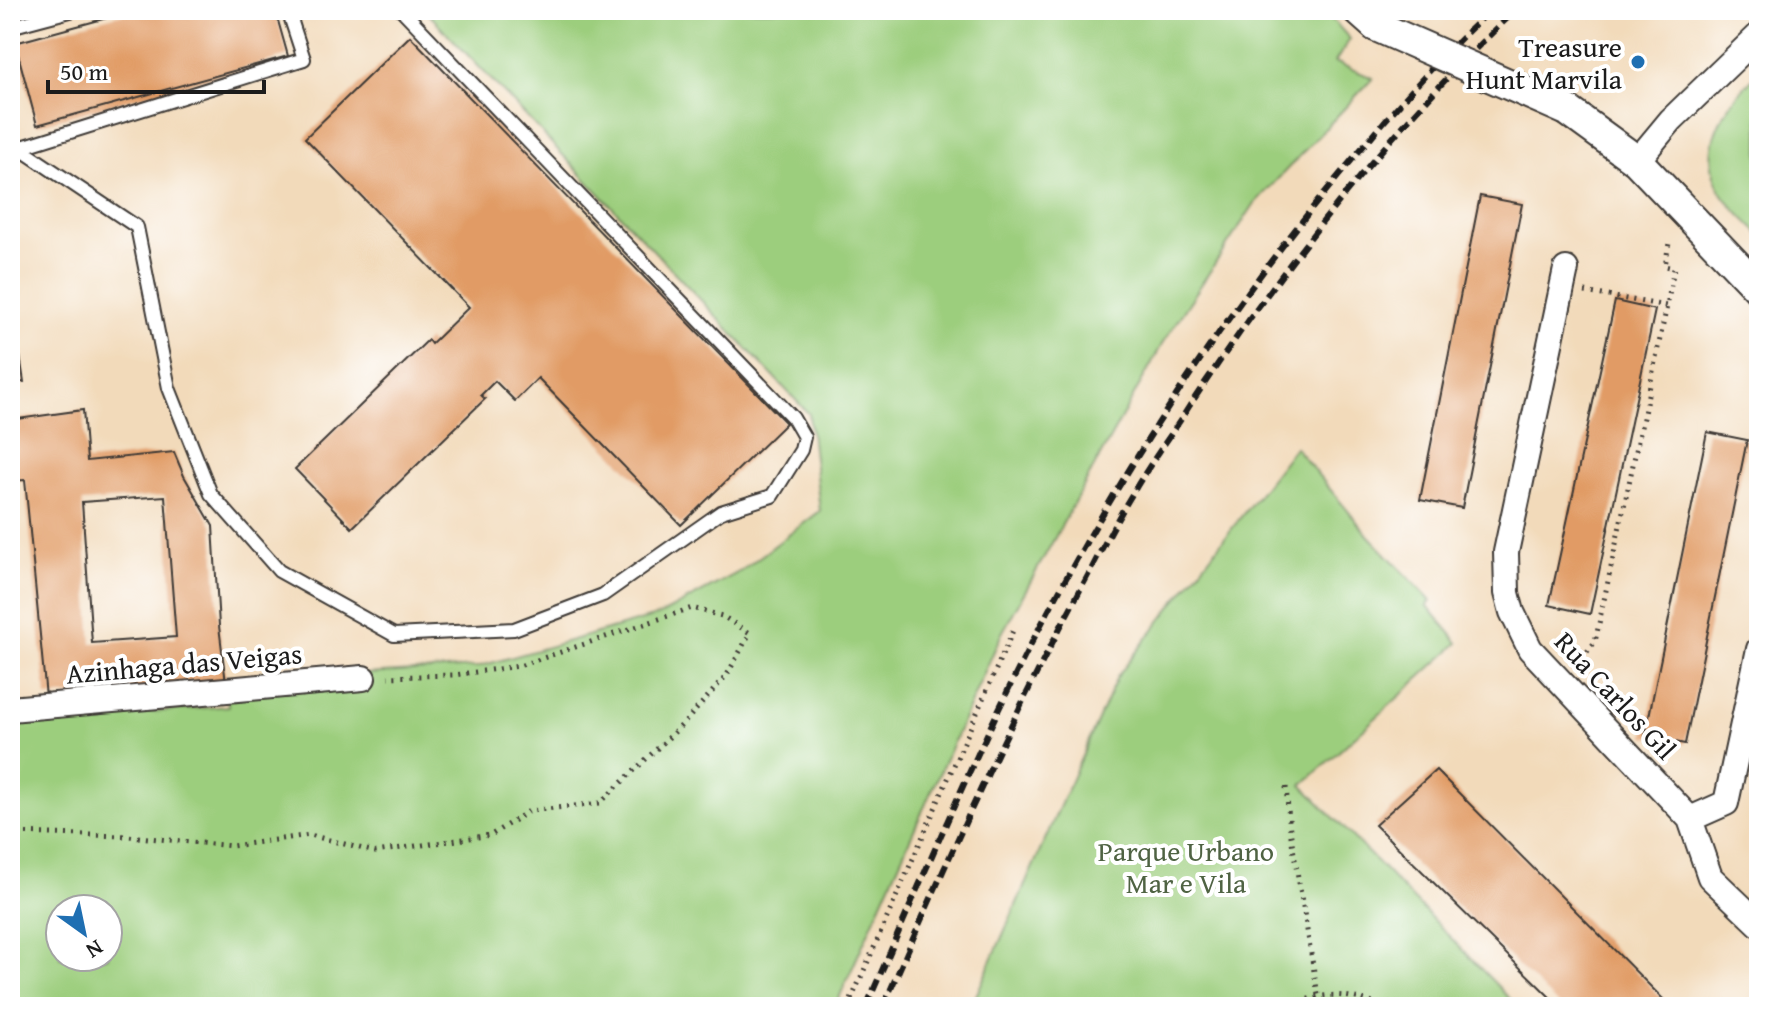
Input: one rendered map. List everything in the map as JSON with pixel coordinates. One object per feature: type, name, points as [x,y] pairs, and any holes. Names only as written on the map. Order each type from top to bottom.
[{"type":"street","points":[[1367,18],[1567,110],[1637,161],[1759,289]]},
{"type":"street","points":[[1637,161],[1671,120],[1759,35]]},
{"type":"street","name":"Rua Carlos Gil","points":[[1564,279],[1506,552],[1507,593],[1520,631],[1530,649],[1690,819]]},
{"type":"street","points":[[1759,649],[1726,803],[1690,819],[1710,877],[1759,924]]},
{"type":"street","name":"Azinhaga das Veigas","points":[[10,709],[363,678]]},
{"type":"lane","points":[[10,27],[74,10]]},
{"type":"lane","points":[[19,148],[304,59],[288,10]]},
{"type":"lane","points":[[10,133],[19,148],[137,227],[169,388],[211,494],[279,571],[394,635],[514,629],[603,595],[721,512],[772,496],[801,450],[804,437],[793,418],[402,10]]},
{"type":"path","points":[[1562,684],[1595,642],[1667,306],[1674,268],[1665,266],[1669,243]]},
{"type":"path","points":[[1564,279],[1667,306]]},
{"type":"path","points":[[10,833],[128,836],[232,846],[310,835],[375,852],[491,835],[529,811],[600,803],[685,722],[727,675],[750,633],[722,616],[692,608],[519,666],[454,675],[363,678]]},
{"type":"path","points":[[848,1007],[1015,626]]},
{"type":"path","points":[[1286,787],[1290,830],[1318,995]]},
{"type":"path","points":[[1285,1007],[1318,995],[1353,996],[1384,1007]]},
{"type":"green space","points":[[425,10],[1324,10],[1350,39],[1335,62],[1373,78],[1255,203],[1164,341],[1002,633],[835,1007],[10,1007],[10,723],[228,706],[226,683],[477,667],[660,615],[741,571],[820,511],[809,414]]},
{"type":"green space","points":[[1753,78],[1759,79],[1759,234],[1721,191],[1711,160],[1712,144],[1724,115]]},
{"type":"green space","name":"Parque Urbano Mar e Vila","points":[[1295,447],[1368,535],[1431,601],[1427,605],[1458,643],[1302,785],[1518,1007],[971,1007],[1117,677]]},
{"type":"building","points":[[136,10],[275,10],[288,56],[37,125],[15,43]]},
{"type":"building","points":[[410,36],[786,423],[681,525],[538,378],[515,401],[495,381],[481,395],[485,399],[352,528],[295,469],[428,340],[431,344],[469,307],[305,138]]},
{"type":"building","points":[[1480,196],[1522,204],[1462,508],[1420,500]]},
{"type":"building","points":[[10,290],[24,382],[10,384]]},
{"type":"building","points":[[1615,301],[1655,310],[1590,614],[1549,605]]},
{"type":"building","points":[[83,410],[87,461],[174,452],[213,526],[226,683],[46,697],[25,480],[10,481],[10,420]],"holes":[[[165,496],[176,637],[92,643],[82,502]]]},
{"type":"building","points":[[1707,432],[1747,440],[1685,744],[1645,736]]},
{"type":"building","points":[[1436,770],[1671,1007],[1560,1007],[1375,825]]},
{"type":"railway","points":[[866,1007],[946,824],[1031,644],[1138,455],[1218,334],[1305,217],[1401,103],[1490,10]]},
{"type":"railway","points":[[883,1007],[1005,738],[1057,633],[1141,480],[1226,352],[1302,248],[1426,101],[1516,10]]},
{"type":"place","name":"Treasure Hunt Marvila","points":[[1638,62]]}]
